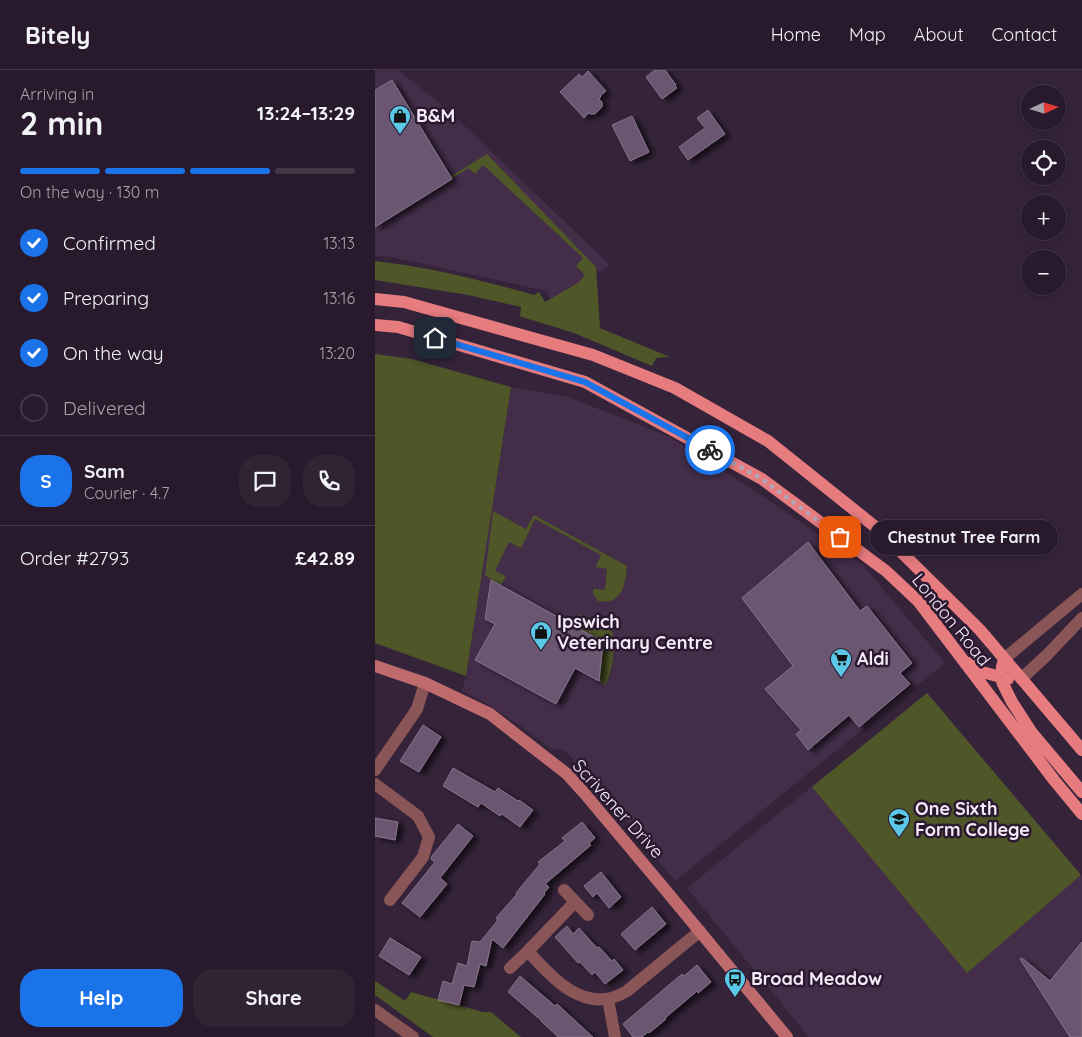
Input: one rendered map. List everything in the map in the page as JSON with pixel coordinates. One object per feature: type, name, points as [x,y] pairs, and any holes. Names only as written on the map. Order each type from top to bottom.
[{"type":"main road","name":"London Road","points":[[375,299],[405,302],[593,355],[675,388],[768,441],[878,529],[980,630],[1082,750]]},
{"type":"main road","name":"London Road","points":[[375,325],[398,327],[585,382],[762,479],[886,571],[919,602],[1082,814]]},
{"type":"main road","points":[[957,653],[982,672],[1001,678],[1021,679]]},
{"type":"main road","points":[[1004,659],[1001,678],[1012,702],[1032,733],[1082,792]]},
{"type":"street","points":[[1004,659],[1082,594]]},
{"type":"street","points":[[1021,679],[1082,618]]},
{"type":"street","name":"Scrivener Drive","points":[[375,666],[425,683],[490,714],[567,774],[787,1037]]},
{"type":"street","points":[[375,770],[417,709],[425,683]]},
{"type":"street","points":[[375,784],[418,816],[429,838],[423,856],[390,900]]},
{"type":"street","points":[[564,890],[589,915]]},
{"type":"street","points":[[510,968],[575,902]]},
{"type":"street","points":[[528,951],[548,972],[576,994],[597,1000],[608,999],[627,991],[700,931]]},
{"type":"street","points":[[608,999],[615,1037]]},
{"type":"street","points":[[375,1010],[413,1037]]},
{"type":"shaded area","points":[[375,70],[398,70],[449,111],[610,265],[553,303],[546,291],[392,257],[375,256]]},
{"type":"shaded area","points":[[511,387],[568,397],[670,437],[758,493],[862,564],[945,663],[675,881],[591,777],[564,750],[552,749],[485,703],[462,691],[466,676]]},
{"type":"shaded area","name":"One Sixth Form College","points":[[927,693],[1082,876],[1082,1037],[809,1037],[687,888]]},
{"type":"green space","points":[[487,154],[596,267],[600,328],[670,357],[656,358],[652,366],[574,333],[522,317],[520,316],[521,307],[468,295],[375,280],[375,261],[455,275],[534,295],[539,292],[545,302],[578,283],[585,275],[576,266],[583,258],[483,165],[475,174],[469,168],[439,186],[440,183]]},
{"type":"green space","points":[[375,354],[412,359],[511,387],[466,676],[375,643]]},
{"type":"green space","points":[[493,511],[526,529],[534,515],[627,566],[624,586],[618,597],[613,600],[598,601],[593,594],[593,589],[605,590],[607,569],[596,567],[601,555],[535,519],[521,548],[509,542],[495,571],[506,576],[501,585],[485,575]]},
{"type":"green space","points":[[579,615],[606,622],[613,634],[611,671],[606,685],[599,681],[602,641],[574,626]]},
{"type":"green space","points":[[927,693],[1081,875],[967,973],[812,787]]},
{"type":"green space","points":[[375,981],[405,1001],[411,992],[483,1012],[491,1012],[521,1037],[433,1037],[375,995]]},
{"type":"building","points":[[655,70],[665,70],[677,88],[662,99],[646,77]]},
{"type":"building","points":[[588,71],[606,91],[599,99],[602,102],[602,107],[595,114],[589,113],[584,118],[560,92],[579,74],[582,77]]},
{"type":"building","name":"B&M","points":[[392,80],[452,179],[375,227],[375,90]]},
{"type":"building","points":[[708,110],[725,134],[688,160],[679,147],[705,128],[697,118]]},
{"type":"building","points":[[632,116],[649,152],[630,161],[612,125]]},
{"type":"building","points":[[808,542],[860,611],[867,606],[912,663],[900,673],[910,684],[859,727],[849,715],[808,750],[796,734],[801,730],[765,689],[793,666],[742,598]]},
{"type":"building","name":"Ipswich Veterinary Centre","points":[[491,580],[603,642],[599,681],[575,668],[556,704],[475,660],[495,624],[485,619]]},
{"type":"building","points":[[423,725],[441,737],[419,772],[400,761]]},
{"type":"building","points":[[453,768],[495,792],[498,788],[533,810],[520,827],[502,814],[500,816],[481,803],[478,807],[443,786]]},
{"type":"building","points":[[375,818],[398,822],[395,840],[375,836]]},
{"type":"building","points":[[582,822],[595,838],[589,843],[591,845],[545,884],[549,887],[545,894],[503,948],[492,939],[486,966],[480,964],[474,987],[464,985],[459,1005],[438,1000],[443,981],[452,984],[458,963],[467,966],[472,941],[480,942],[498,920],[496,918],[540,864],[538,862],[565,841],[562,838]]},
{"type":"building","points":[[458,824],[473,836],[440,878],[447,884],[420,917],[402,903],[435,862],[431,859],[432,856]]},
{"type":"building","points":[[601,872],[621,897],[609,908],[597,893],[593,897],[584,886]]},
{"type":"building","points":[[652,907],[666,924],[635,950],[621,934]]},
{"type":"building","points":[[567,926],[573,934],[579,928],[597,948],[599,947],[612,961],[614,959],[623,970],[605,984],[595,972],[592,975],[580,962],[578,963],[555,937]]},
{"type":"building","points":[[390,938],[421,957],[409,975],[379,956]]},
{"type":"building","points":[[1082,942],[1082,1037],[1070,1037],[1020,959],[1022,958],[1050,981]]},
{"type":"building","points":[[697,965],[711,982],[698,993],[697,991],[649,1033],[642,1037],[633,1037],[623,1024],[682,974],[684,976]]},
{"type":"building","points":[[520,976],[555,1006],[557,1004],[593,1037],[558,1037],[508,992]]},
{"type":"way so far","points":[[710,450],[762,479],[840,537]]},
{"type":"place","name":"B&M","points":[[400,135]]},
{"type":"place","name":"Chestnut Tree Farm","points":[[840,537]]},
{"type":"place","name":"Ipswich Veterinary Centre","points":[[541,651]]},
{"type":"place","name":"Aldi","points":[[841,678]]},
{"type":"place","name":"One Sixth Form College","points":[[899,838]]},
{"type":"place","name":"Broad Meadow","points":[[735,998]]},
{"type":"route","points":[[435,338],[585,382],[710,450]]}]
